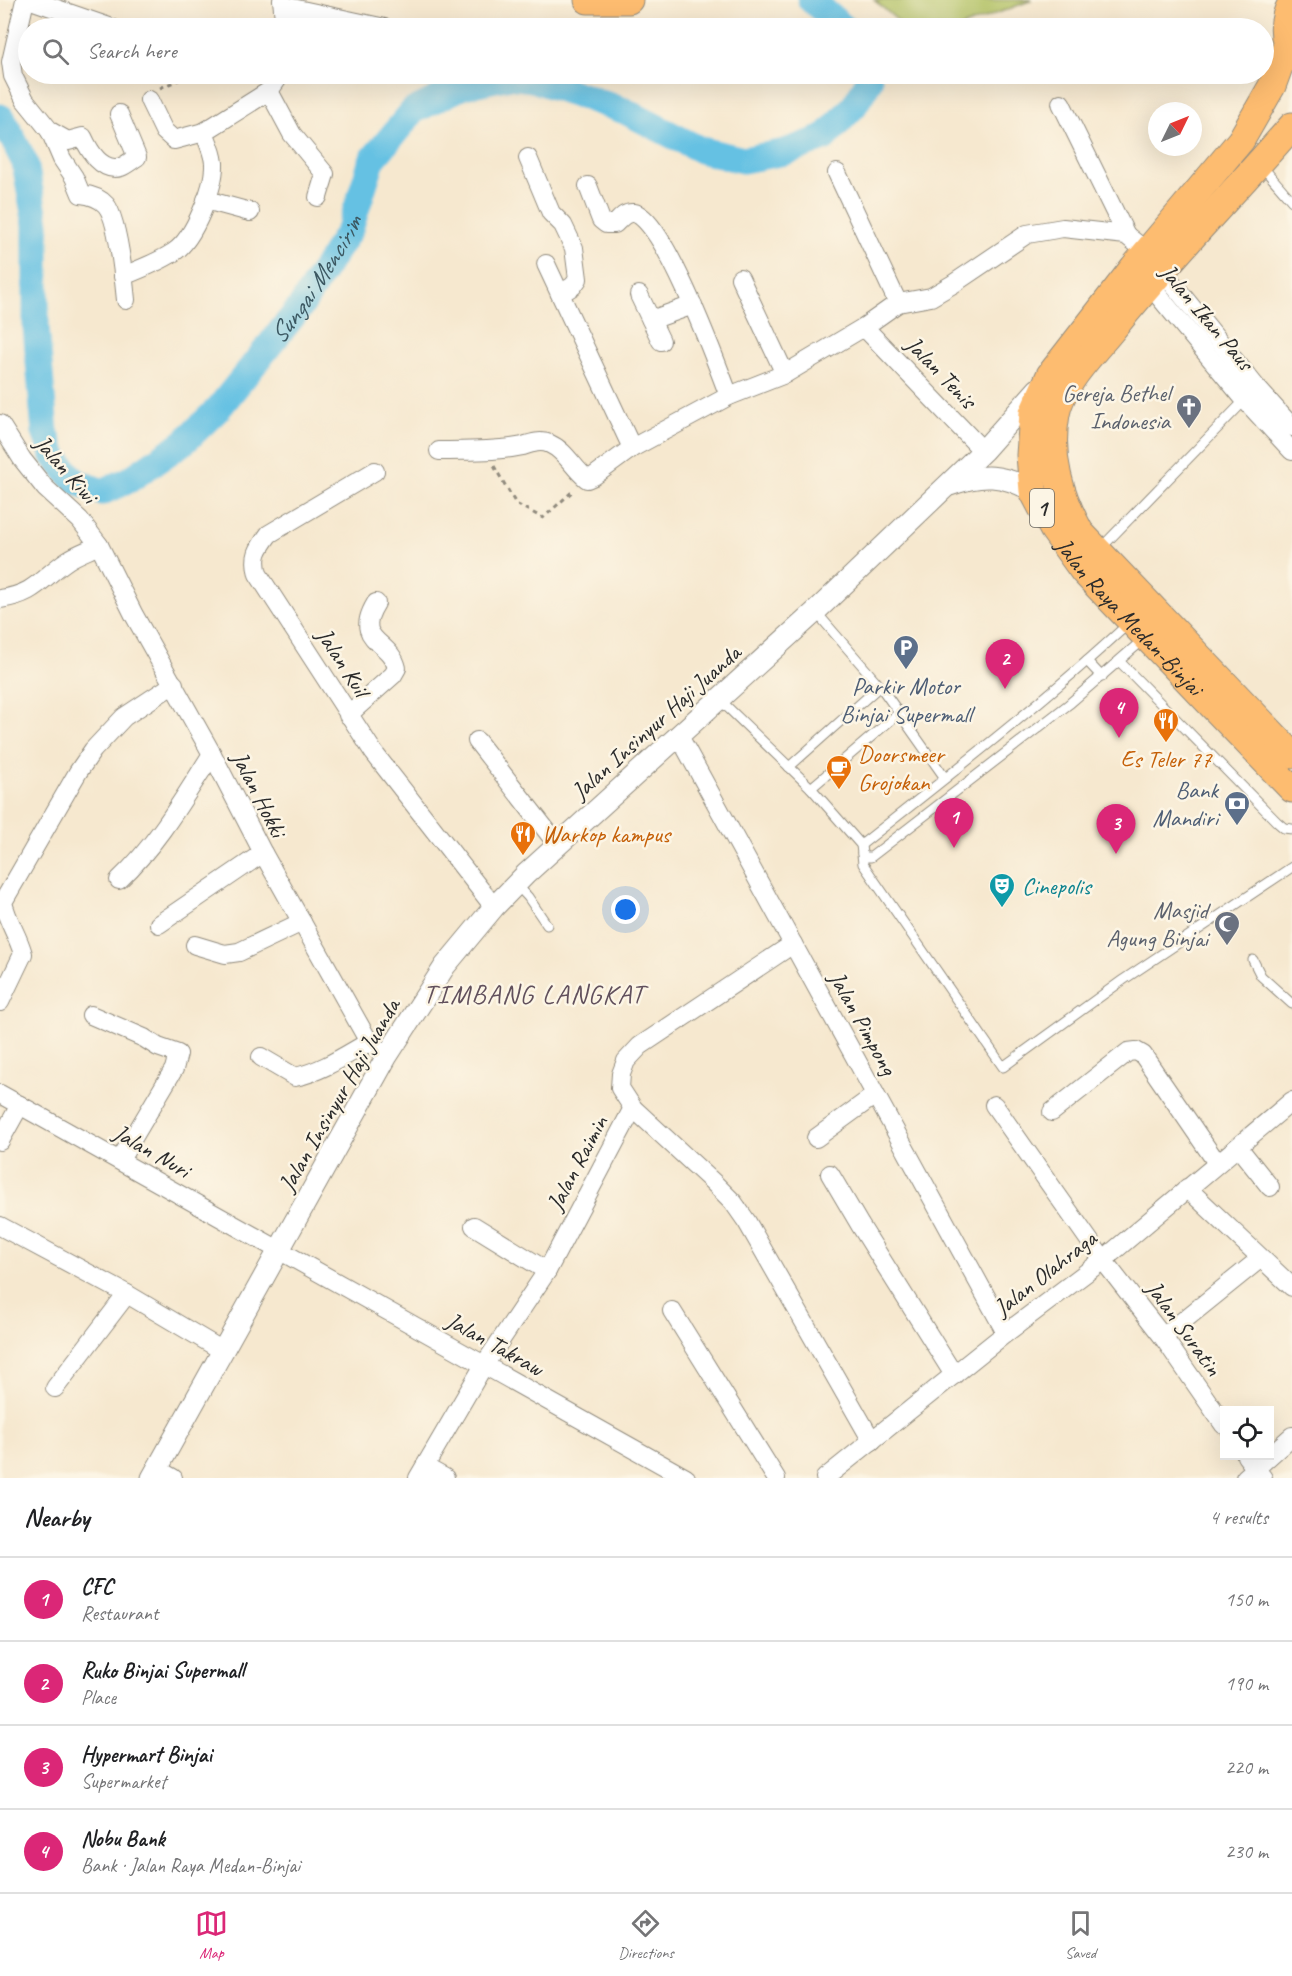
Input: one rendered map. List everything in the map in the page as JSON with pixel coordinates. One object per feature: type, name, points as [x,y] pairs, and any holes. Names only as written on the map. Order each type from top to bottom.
[{"type":"main road","points":[[588,0],[629,0]]},
{"type":"main road","name":"1","points":[[1274,77],[1286,25]]},
{"type":"main road","name":"1","points":[[1148,268],[1241,140],[1272,84]]},
{"type":"main road","name":"1","points":[[1148,268],[1259,163],[1292,126]]},
{"type":"main road","name":"Jalan Raya Medan-Binjai","points":[[1148,268],[1050,375],[1033,413],[1030,455],[1033,491],[1053,529],[1084,572],[1138,630],[1230,707],[1292,754]]},
{"type":"main road","name":"Jalan Raya Medan-Binjai","points":[[1148,268],[1071,380],[1056,412],[1053,449],[1059,487],[1080,532],[1230,707],[1292,789]]},
{"type":"street","points":[[21,18],[25,0]]},
{"type":"street","points":[[31,0],[83,18]]},
{"type":"street","points":[[284,18],[283,3],[344,18]]},
{"type":"street","points":[[18,34],[11,67],[18,84]]},
{"type":"street","points":[[18,84],[25,100],[50,131],[81,194],[89,194],[98,198],[107,206],[118,244],[126,300]]},
{"type":"street","points":[[149,100],[164,131],[174,140],[204,132],[269,92],[274,84]]},
{"type":"street","points":[[269,92],[292,134],[325,174],[318,197]]},
{"type":"street","points":[[1061,103],[1126,235],[1148,268]]},
{"type":"street","points":[[50,131],[68,141],[83,137],[96,159],[113,168],[121,167],[137,157],[119,114]]},
{"type":"street","points":[[123,276],[157,262],[176,251],[188,236],[206,200],[214,166],[213,155],[204,132]]},
{"type":"street","points":[[528,158],[550,213],[563,225],[574,248],[578,279],[573,286],[561,294]]},
{"type":"street","points":[[837,173],[898,303]]},
{"type":"street","points":[[588,186],[601,220],[606,224],[615,224],[625,214],[634,213],[641,216],[651,227],[686,288],[729,396]]},
{"type":"street","points":[[206,200],[250,212]]},
{"type":"street","points":[[439,451],[508,449],[547,442],[561,451],[579,473],[587,478],[594,476],[632,448],[729,396],[785,374],[864,327],[898,303],[931,297],[1027,234],[1063,228],[1126,235]]},
{"type":"street","points":[[546,264],[632,448]]},
{"type":"street","name":"Jalan Ikan Paus","points":[[1148,268],[1245,400],[1292,451]]},
{"type":"street","name":"Jalan Ikan Paus","points":[[1148,268],[1292,427]]},
{"type":"street","points":[[740,278],[785,374]]},
{"type":"street","points":[[639,295],[661,341]]},
{"type":"street","points":[[651,320],[693,305]]},
{"type":"street","name":"Jalan Tenis","points":[[864,327],[983,451]]},
{"type":"street","name":"Jalan Insinyur Haji Juanda","points":[[161,1475],[224,1351],[387,1056],[445,966],[516,884],[557,844],[605,804],[816,611],[983,451],[1050,375]]},
{"type":"street","name":"Jalan Kiwi","points":[[0,424],[22,459],[45,488],[80,520],[99,546]]},
{"type":"street","name":"Jalan Kuil","points":[[375,471],[269,534],[254,560],[258,574],[374,753],[494,907]]},
{"type":"street","name":"Jalan Insinyur Haji Juanda","points":[[944,488],[968,479],[989,476],[1005,478],[1033,491]]},
{"type":"street","points":[[0,599],[16,597],[30,591],[69,560],[99,546]]},
{"type":"street","name":"Jalan Hokki","points":[[99,546],[263,853],[369,1042],[387,1056]]},
{"type":"street","points":[[348,715],[397,669],[395,660],[375,640],[368,627],[368,616],[376,603]]},
{"type":"street","points":[[0,1002],[23,954],[19,938],[6,917],[3,902],[93,750],[124,717],[174,684]]},
{"type":"street","name":"Jalan Pimpong","points":[[679,736],[1006,1332]]},
{"type":"street","points":[[477,741],[557,844]]},
{"type":"street","points":[[118,880],[141,859],[166,826],[212,754]]},
{"type":"street","points":[[159,924],[263,853]]},
{"type":"street","points":[[195,945],[225,954],[239,952],[302,922]]},
{"type":"street","name":"Jalan Raimin","points":[[422,1472],[484,1365],[547,1271],[633,1108],[621,1088],[621,1074],[626,1061],[640,1046],[793,944]]},
{"type":"street","points":[[91,1015],[178,1054],[174,1070],[120,1160]]},
{"type":"street","points":[[261,1057],[295,1077],[314,1071],[369,1042]]},
{"type":"street","points":[[1052,1112],[1128,1052],[1136,1051],[1143,1055],[1217,1163]]},
{"type":"street","name":"Jalan Nuri","points":[[0,1094],[280,1252]]},
{"type":"street","points":[[816,1138],[875,1095]]},
{"type":"street","name":"Jalan Olahraga","points":[[825,1478],[1006,1332],[1103,1260],[1292,1101]]},
{"type":"street","points":[[0,1141],[20,1105]]},
{"type":"street","points":[[994,1105],[1103,1260]]},
{"type":"street","points":[[633,1108],[706,1175],[743,1215],[872,1441]]},
{"type":"street","points":[[1238,1147],[1270,1187]]},
{"type":"street","points":[[830,1174],[954,1375]]},
{"type":"street","points":[[1187,1188],[1261,1258],[1290,1280]]},
{"type":"street","points":[[0,1226],[127,1294],[224,1351]]},
{"type":"street","points":[[474,1226],[547,1271]]},
{"type":"street","name":"Jalan Takraw","points":[[280,1252],[686,1478]]},
{"type":"street","points":[[1162,1336],[1261,1258]]},
{"type":"street","name":"Jalan Suratin","points":[[1103,1260],[1162,1336],[1220,1419]]},
{"type":"street","points":[[55,1388],[127,1294]]},
{"type":"street","points":[[672,1311],[776,1478]]},
{"type":"street","points":[[1252,1470],[1292,1436]]},
{"type":"street","points":[[422,1472],[445,1478]]},
{"type":"lane","points":[[1259,163],[1292,201]]},
{"type":"lane","points":[[1097,552],[1245,400]]},
{"type":"lane","points":[[816,611],[880,686],[945,778]]},
{"type":"lane","points":[[861,849],[1087,661],[1138,630]]},
{"type":"lane","points":[[719,699],[811,788],[866,857],[872,856],[1120,662],[1138,630]]},
{"type":"lane","points":[[1087,661],[1102,677]]},
{"type":"lane","points":[[1120,662],[1277,822],[1284,828],[1292,829]]},
{"type":"lane","points":[[789,767],[880,686]]},
{"type":"lane","points":[[811,788],[898,713]]},
{"type":"lane","points":[[861,849],[863,864],[1003,1067],[1123,980],[1292,867]]},
{"type":"lane","points":[[516,884],[547,925]]},
{"type":"lane","points":[[1253,960],[1261,976],[1292,1004]]},
{"type":"path","points":[[149,100],[156,90],[170,84]]},
{"type":"path","points":[[486,450],[516,504],[543,518],[587,478]]},
{"type":"green space","points":[[874,0],[1032,0],[985,18],[895,18]]},
{"type":"waterway","name":"Sungai Mencirim","points":[[811,0],[832,18]]},
{"type":"waterway","name":"Sungai Mencirim","points":[[0,117],[25,163],[36,224],[36,327],[45,432],[54,456],[75,481],[102,492],[129,480],[185,441],[218,409],[301,306],[350,229],[372,160],[413,111],[463,86],[472,84]]},
{"type":"waterway","name":"Sungai Mencirim","points":[[547,84],[625,111],[701,150],[743,160],[785,152],[824,138],[854,106],[867,84]]},
{"type":"place","name":"Gereja Bethel Indonesia","points":[[1189,430]]},
{"type":"place","name":"Parkir Motor Binjai Supermall","points":[[906,671]]},
{"type":"place","name":"Ruko Binjai Supermall","points":[[1005,689]]},
{"type":"place","name":"Nobu Bank","points":[[1119,738]]},
{"type":"place","name":"Es Teler 77","points":[[1166,744]]},
{"type":"place","name":"Doorsmeer Grojokan","points":[[839,791]]},
{"type":"place","name":"Bank Mandiri","points":[[1237,827]]},
{"type":"place","name":"CFC","points":[[954,848]]},
{"type":"place","name":"Hypermart Binjai","points":[[1116,854]]},
{"type":"place","name":"Warkop kampus","points":[[523,857]]},
{"type":"place","name":"Cinepolis","points":[[1002,909]]},
{"type":"place","name":"Masjid Agung Binjai","points":[[1227,947]]},
{"type":"district","name":"TIMBANG LANGKAT","points":[[534,994]]}]
